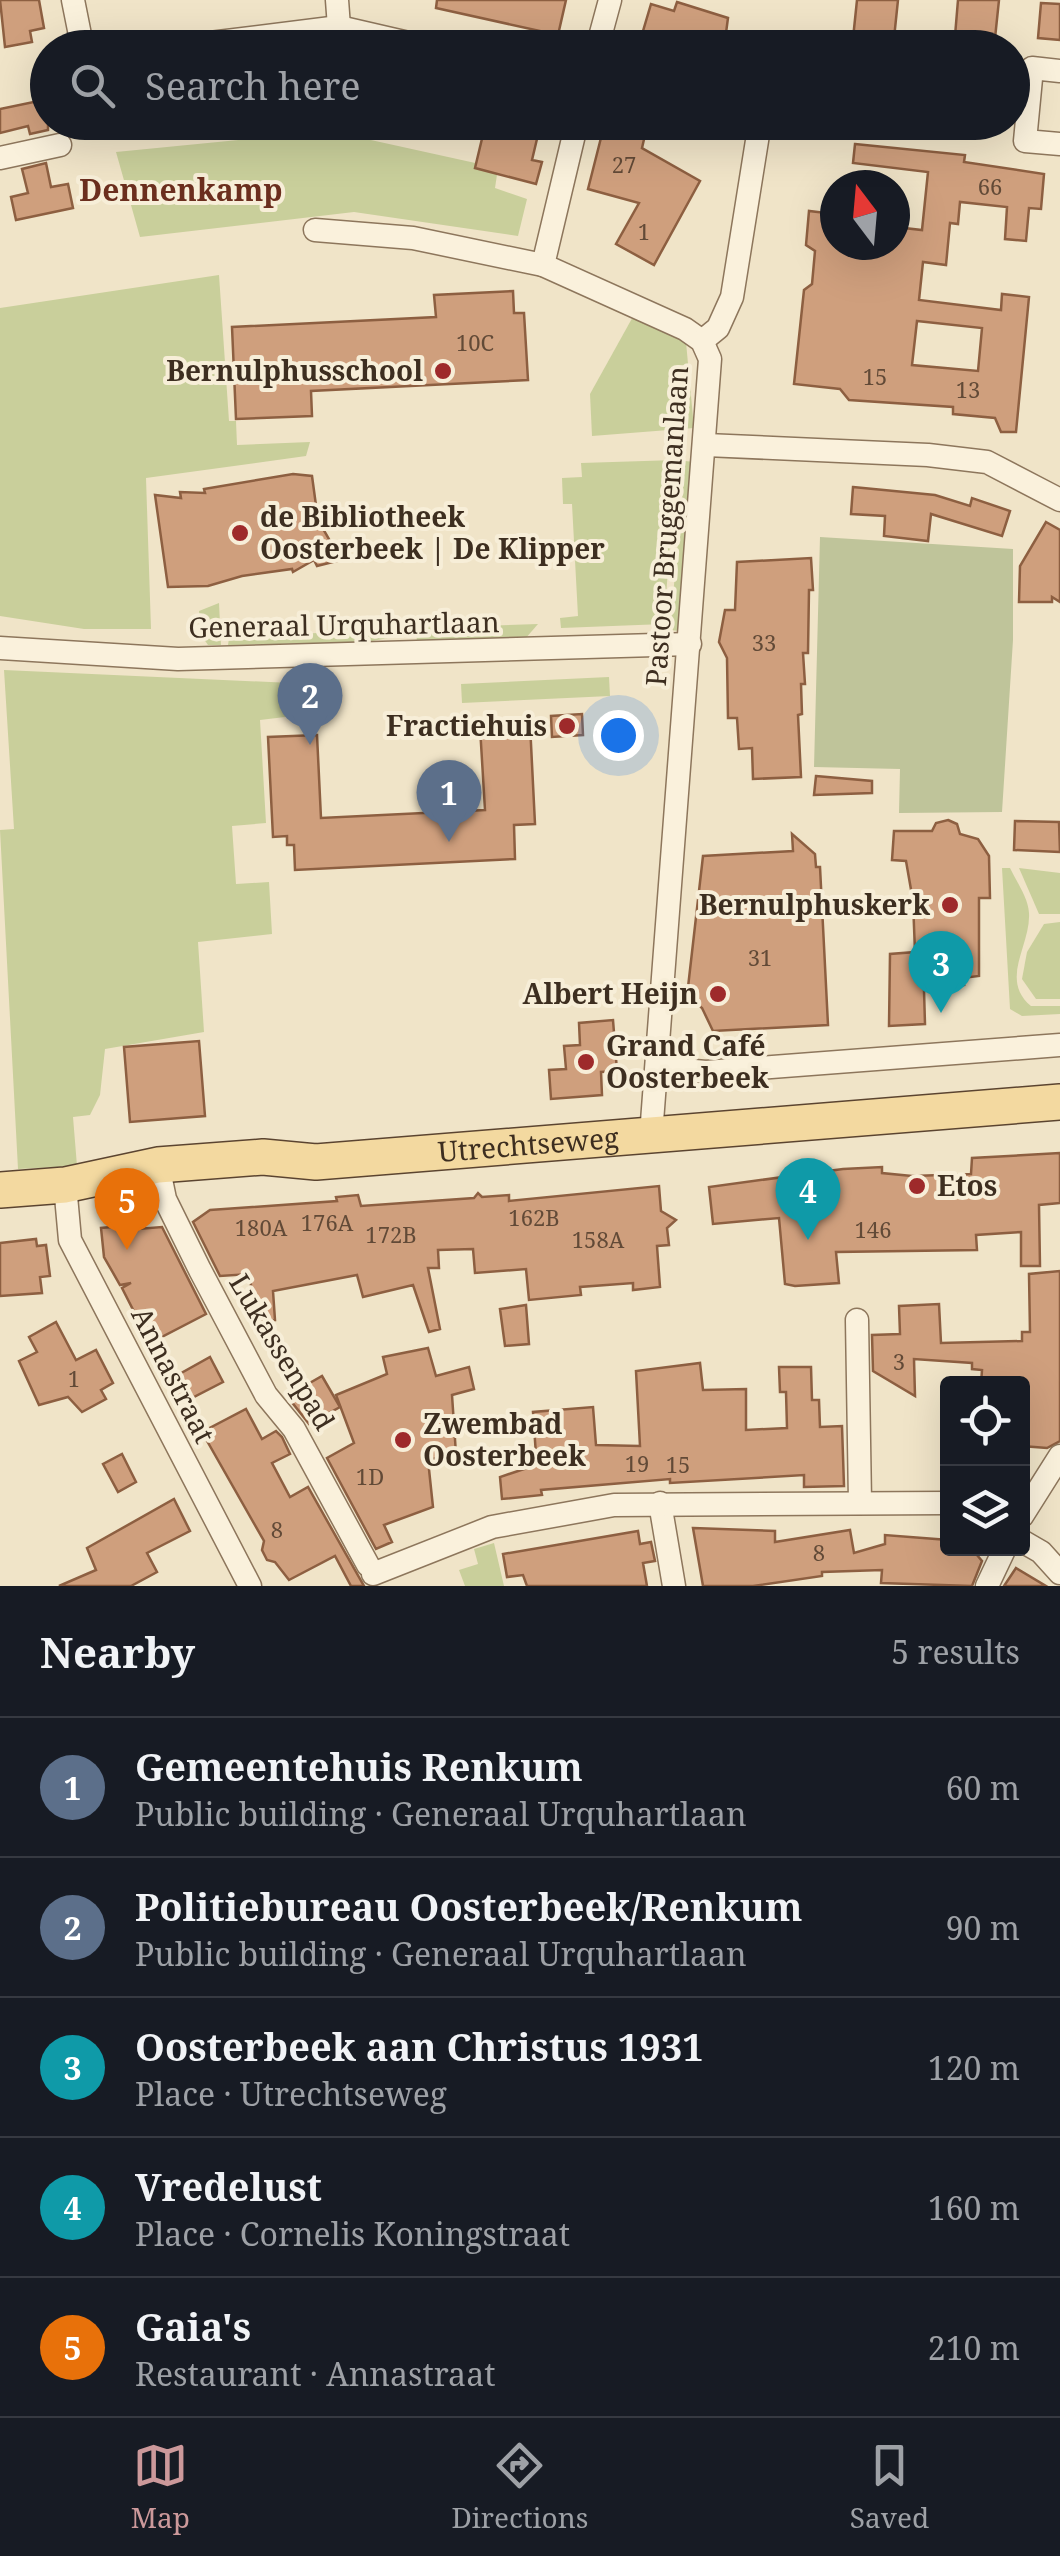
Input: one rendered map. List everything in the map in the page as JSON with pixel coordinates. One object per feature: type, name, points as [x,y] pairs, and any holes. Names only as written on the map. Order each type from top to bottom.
[{"type":"main road","name":"Utrechtseweg","points":[[0,1190],[65,1185],[158,1164],[264,1157],[316,1162],[1060,1102]]},
{"type":"street","points":[[74,0],[79,30]]},
{"type":"street","points":[[337,0],[339,27]]},
{"type":"street","points":[[601,30],[610,0]]},
{"type":"street","points":[[315,30],[352,30]]},
{"type":"street","points":[[1030,87],[1032,68],[1060,70]]},
{"type":"street","points":[[543,265],[573,140]]},
{"type":"street","points":[[315,230],[414,238],[543,265],[620,296],[702,341],[718,328],[732,298],[757,140]]},
{"type":"street","points":[[1024,140],[1060,144]]},
{"type":"street","points":[[0,158],[60,144]]},
{"type":"street","name":"Pastoor Bruggemanlaan","points":[[651,1135],[712,377],[702,341]]},
{"type":"street","points":[[706,444],[928,454],[987,462],[1060,500]]},
{"type":"street","name":"Generaal Urquhartlaan","points":[[0,648],[178,659],[690,644]]},
{"type":"street","points":[[656,1048],[684,1070],[706,1072],[1060,1045]]},
{"type":"street","name":"Lukassenpad","points":[[158,1164],[165,1199],[200,1270],[266,1395],[294,1429],[371,1570],[492,1527],[550,1514],[660,1503]]},
{"type":"street","name":"Annastraat","points":[[65,1185],[70,1240],[250,1586]]},
{"type":"street","points":[[857,1320],[860,1502]]},
{"type":"street","points":[[1030,1503],[1060,1456]]},
{"type":"street","points":[[674,1586],[660,1503],[940,1503]]},
{"type":"street","points":[[1030,1546],[1060,1573]]},
{"type":"street","points":[[987,1586],[1001,1556]]},
{"type":"green space","points":[[238,140],[371,140],[498,168],[495,188],[527,199],[518,236],[354,212],[140,237],[116,152]]},
{"type":"green space","points":[[219,275],[229,421],[236,421],[237,445],[310,442],[306,456],[146,478],[151,629],[84,629],[0,616],[0,308]]},
{"type":"green space","points":[[635,313],[686,342],[694,428],[592,436],[590,394]]},
{"type":"green space","points":[[676,460],[664,624],[561,628],[560,618],[578,616],[572,504],[563,504],[562,478],[582,477],[581,463]]},
{"type":"green space","points":[[685,461],[695,462],[680,631],[670,630]]},
{"type":"green space","points":[[820,537],[1013,549],[1013,640],[1002,812],[899,813],[900,769],[814,767]]},
{"type":"green space","points":[[219,603],[221,645],[208,645],[201,635],[199,611]]},
{"type":"green space","points":[[538,624],[525,639],[417,643],[416,628]]},
{"type":"green space","points":[[389,629],[388,638],[367,642],[228,645],[229,638]]},
{"type":"green space","points":[[4,670],[335,685],[335,711],[260,720],[266,823],[232,826],[236,884],[269,882],[272,934],[198,942],[204,1032],[105,1049],[100,1095],[90,1115],[73,1117],[77,1166],[18,1169],[0,830],[14,829]]},
{"type":"green space","points":[[609,677],[610,696],[462,703],[461,684]]},
{"type":"green space","points":[[1002,868],[1010,868],[1029,913],[1017,985],[1031,1006],[1060,1006],[1060,1014],[1022,1016],[1010,1009]]},
{"type":"green space","points":[[1019,868],[1060,873],[1060,914],[1039,914]]},
{"type":"green space","points":[[1060,922],[1060,999],[1036,999],[1022,979],[1027,952],[1044,924]]},
{"type":"green space","points":[[494,1543],[504,1586],[465,1586],[459,1570],[478,1564],[474,1549]]},
{"type":"building","points":[[0,0],[39,0],[44,28],[30,30],[30,42],[5,47]]},
{"type":"building","points":[[437,0],[566,0],[559,30],[535,30],[436,8]]},
{"type":"building","points":[[857,0],[898,0],[895,30],[854,30]]},
{"type":"building","points":[[958,0],[999,0],[996,30],[956,30]]},
{"type":"building","points":[[677,2],[728,18],[726,30],[643,30],[651,4],[674,11]]},
{"type":"building","points":[[1041,3],[1060,4],[1060,40],[1038,38]]},
{"type":"building","points":[[30,103],[30,134],[28,126],[0,133],[0,109]]},
{"type":"building","points":[[482,140],[537,140],[532,160],[542,162],[536,184],[475,168]]},
{"type":"building","points":[[600,140],[644,140],[642,148],[700,181],[654,265],[616,244],[639,203],[588,189]]},
{"type":"building","points":[[855,144],[965,155],[964,162],[1044,174],[1041,209],[1029,208],[1026,241],[1005,239],[1007,207],[960,202],[958,224],[950,223],[946,265],[923,262],[919,300],[1001,310],[1002,294],[1029,297],[1016,432],[1001,432],[995,418],[953,414],[953,407],[849,400],[840,389],[794,384],[804,290],[812,284],[815,251],[806,245],[809,211],[820,212],[820,260],[910,260],[910,229],[922,230],[928,172],[853,163]],"holes":[[[917,321],[982,328],[978,371],[912,365]]]},
{"type":"building","points":[[46,163],[51,187],[68,184],[73,208],[16,220],[11,197],[28,193],[22,169]]},
{"type":"building","points":[[513,291],[514,313],[524,313],[528,380],[311,391],[312,416],[236,419],[232,327],[436,317],[434,295]]},
{"type":"building","points":[[293,474],[312,476],[318,520],[341,560],[317,566],[314,560],[293,572],[292,569],[242,576],[208,586],[168,587],[155,495],[181,498],[180,492],[205,493],[204,489]]},
{"type":"building","points":[[853,487],[935,495],[970,506],[972,498],[1010,511],[1002,536],[931,514],[928,541],[884,536],[885,516],[851,514]]},
{"type":"building","points":[[1046,522],[1060,530],[1060,602],[1052,597],[1052,602],[1019,602],[1020,566]]},
{"type":"building","points":[[811,558],[813,590],[809,590],[808,653],[803,653],[805,684],[801,684],[802,714],[798,715],[801,777],[753,779],[752,748],[739,749],[737,718],[728,718],[727,658],[719,642],[725,610],[735,610],[737,562]]},
{"type":"building","name":"Fractiehuis","points":[[582,714],[583,735],[552,737],[551,716]]},
{"type":"building","points":[[530,724],[535,824],[514,825],[515,859],[295,870],[294,845],[287,845],[287,836],[273,837],[268,737],[317,735],[321,818],[485,810],[480,727]]},
{"type":"building","points":[[816,776],[872,781],[872,793],[814,795]]},
{"type":"building","name":"Bernulphuskerk","points":[[948,820],[957,824],[960,834],[978,839],[989,856],[990,898],[979,898],[979,976],[962,978],[964,985],[924,990],[925,1024],[889,1026],[890,954],[915,952],[913,901],[906,861],[892,860],[894,831],[932,831],[936,823]]},
{"type":"building","points":[[1015,821],[1059,822],[1060,852],[1014,850]]},
{"type":"building","points":[[792,834],[815,854],[816,867],[820,867],[828,1025],[713,1031],[702,1008],[687,996],[703,856],[793,851]]},
{"type":"building","points":[[613,1020],[617,1071],[601,1072],[602,1095],[551,1099],[549,1070],[566,1069],[564,1046],[580,1045],[579,1023]]},
{"type":"building","points":[[199,1041],[205,1116],[130,1122],[124,1047]]},
{"type":"building","points":[[1060,1153],[1060,1203],[1039,1205],[1040,1266],[1021,1266],[1021,1232],[976,1235],[977,1250],[836,1252],[839,1283],[795,1286],[785,1284],[779,1218],[713,1224],[709,1187],[882,1167],[882,1173],[912,1176],[971,1174],[972,1158]]},
{"type":"building","points":[[659,1186],[661,1211],[676,1220],[667,1228],[669,1245],[657,1246],[660,1287],[633,1290],[633,1283],[580,1287],[581,1295],[529,1300],[526,1269],[475,1273],[473,1249],[438,1250],[439,1268],[428,1268],[440,1329],[429,1332],[413,1285],[363,1297],[357,1275],[273,1291],[275,1320],[254,1322],[250,1274],[220,1276],[193,1222],[210,1210],[337,1201],[336,1197],[358,1195],[361,1206],[474,1198],[478,1193],[482,1197],[509,1195],[509,1201]]},
{"type":"building","points":[[123,1226],[125,1230],[162,1227],[206,1314],[150,1343],[122,1288],[131,1283],[120,1285],[104,1257],[101,1228]]},
{"type":"building","points":[[36,1239],[37,1246],[46,1245],[50,1276],[40,1277],[42,1293],[0,1296],[0,1243]]},
{"type":"building","points":[[1060,1271],[1060,1441],[1047,1448],[1030,1447],[1030,1376],[982,1376],[982,1370],[972,1369],[972,1363],[914,1359],[915,1396],[873,1371],[872,1335],[900,1334],[899,1306],[939,1304],[941,1343],[1022,1341],[1022,1332],[1030,1332],[1029,1274]]},
{"type":"building","points":[[526,1305],[529,1344],[505,1346],[500,1309]]},
{"type":"building","points":[[56,1322],[76,1360],[96,1350],[113,1383],[101,1390],[106,1399],[82,1412],[68,1397],[39,1405],[19,1361],[37,1352],[29,1337]]},
{"type":"building","points":[[428,1348],[436,1376],[469,1367],[474,1389],[452,1395],[456,1454],[428,1460],[433,1507],[384,1525],[392,1542],[376,1549],[327,1458],[354,1443],[336,1395],[387,1374],[383,1357]]},
{"type":"building","points":[[210,1357],[223,1382],[186,1401],[182,1394],[176,1397],[167,1381]]},
{"type":"building","points":[[700,1363],[703,1390],[746,1389],[746,1430],[787,1428],[786,1392],[780,1392],[779,1367],[811,1367],[812,1400],[819,1400],[820,1427],[842,1426],[844,1486],[804,1487],[804,1475],[670,1483],[670,1479],[541,1490],[542,1495],[502,1499],[500,1477],[569,1454],[536,1455],[533,1412],[593,1407],[596,1445],[640,1446],[636,1371]]},
{"type":"building","points":[[322,1376],[340,1407],[309,1424],[287,1396]]},
{"type":"building","points":[[246,1409],[262,1439],[276,1431],[282,1437],[290,1454],[272,1463],[290,1497],[308,1487],[364,1586],[351,1586],[335,1556],[289,1580],[275,1562],[267,1560],[262,1550],[264,1541],[202,1432]]},
{"type":"building","points":[[122,1454],[136,1482],[118,1492],[103,1464]]},
{"type":"building","points":[[174,1499],[190,1531],[147,1553],[157,1572],[131,1586],[59,1586],[96,1570],[87,1548]]},
{"type":"building","points":[[693,1528],[775,1531],[775,1542],[850,1530],[854,1553],[885,1544],[885,1535],[940,1539],[940,1556],[978,1556],[982,1561],[972,1586],[881,1583],[882,1570],[822,1572],[822,1576],[753,1586],[703,1586]]},
{"type":"building","points":[[638,1531],[640,1544],[651,1542],[655,1561],[643,1563],[647,1586],[527,1586],[523,1575],[507,1577],[503,1554]]},
{"type":"building","points":[[1016,1568],[1046,1586],[1004,1586]]},
{"type":"place","name":"Bernulphusschool","points":[[443,371]]},
{"type":"place","name":"de Bibliotheek Oosterbeek | De Klipper","points":[[240,533]]},
{"type":"place","name":"Fractiehuis","points":[[567,726]]},
{"type":"place","name":"Politiebureau Oosterbeek/Renkum","points":[[310,745]]},
{"type":"place","name":"Gemeentehuis Renkum","points":[[449,842]]},
{"type":"place","name":"Bernulphuskerk","points":[[950,905]]},
{"type":"place","name":"Albert Heijn","points":[[718,994]]},
{"type":"place","name":"Oosterbeek aan Christus 1931","points":[[941,1013]]},
{"type":"place","name":"Grand Café Oosterbeek","points":[[586,1062]]},
{"type":"place","name":"Etos","points":[[917,1186]]},
{"type":"place","name":"Vredelust","points":[[808,1240]]},
{"type":"place","name":"Gaia's","points":[[127,1250]]},
{"type":"place","name":"Zwembad Oosterbeek","points":[[403,1440]]},
{"type":"district","name":"Dennenkamp","points":[[181,191]]}]
